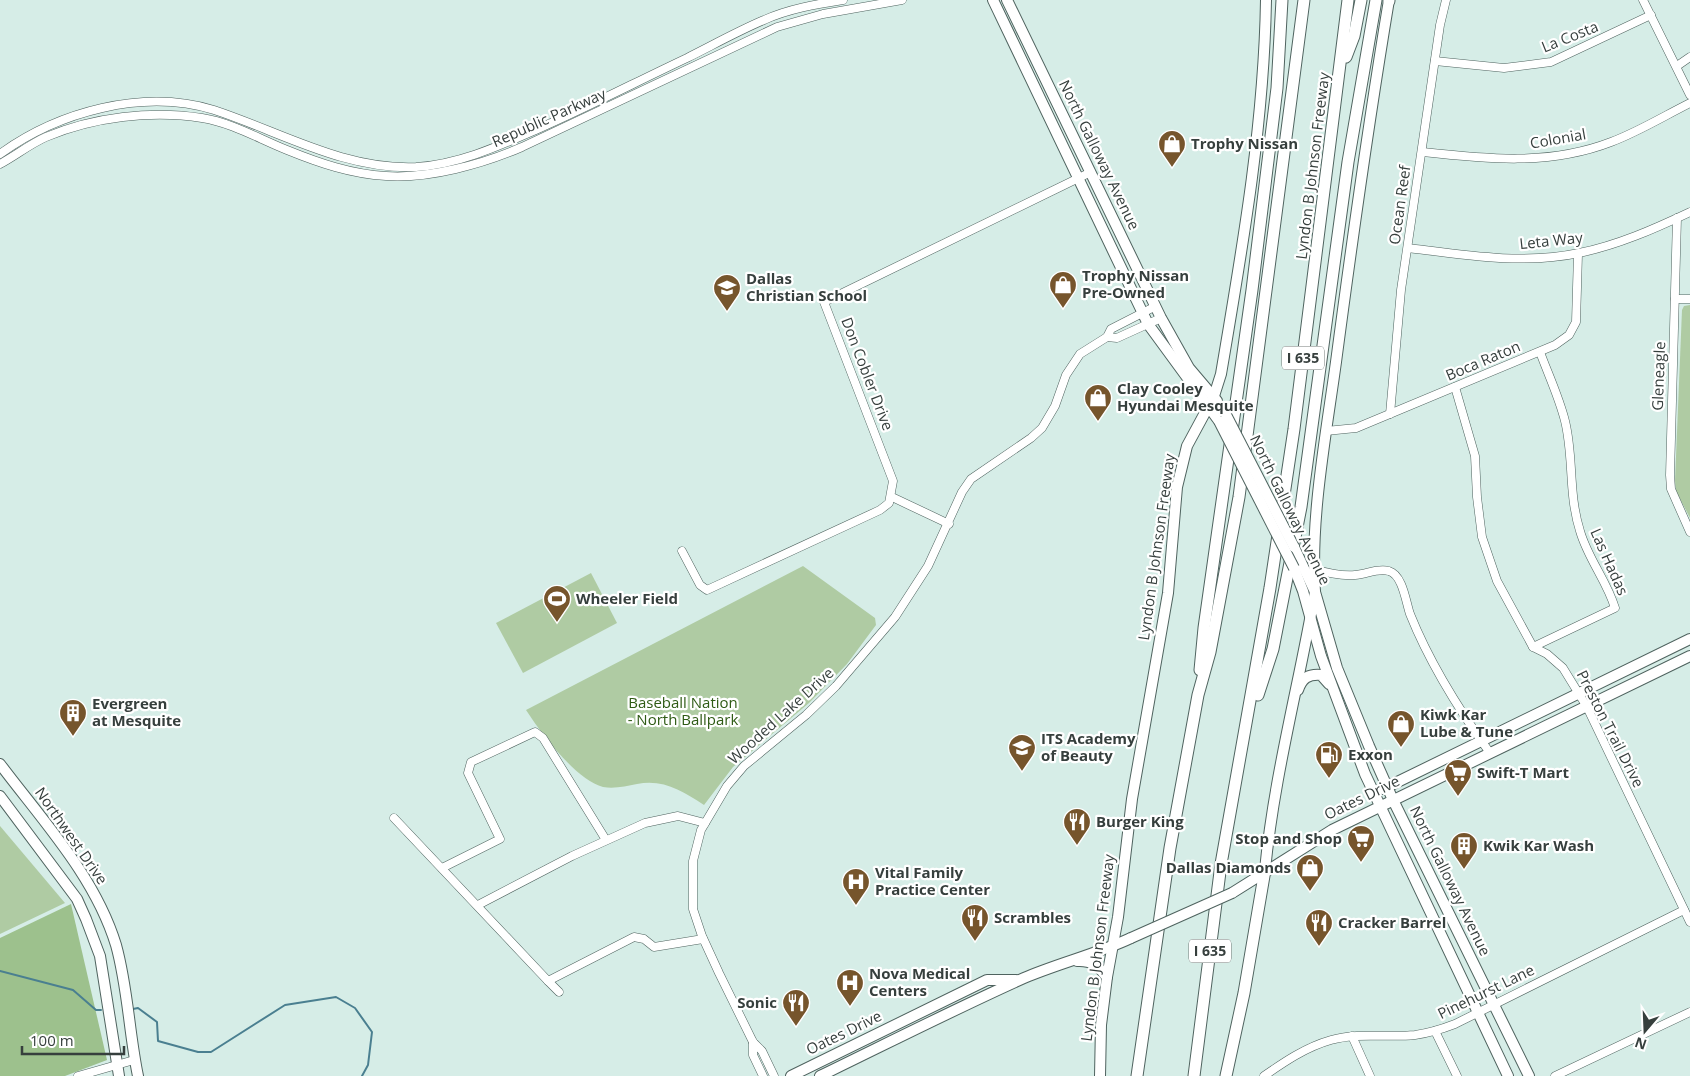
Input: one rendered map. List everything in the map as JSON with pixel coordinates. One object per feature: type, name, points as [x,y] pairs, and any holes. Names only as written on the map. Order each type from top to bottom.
[{"type":"highway","points":[[1198,695],[1204,628],[1244,351],[1277,88],[1282,0]]},
{"type":"highway","name":"Lyndon B Johnson Freeway","points":[[1138,1076],[1170,848],[1198,695],[1210,652],[1239,497],[1304,0]]},
{"type":"highway","name":"Lyndon B Johnson Freeway","points":[[1194,1076],[1220,864],[1246,730],[1270,588],[1295,419],[1348,0]]},
{"type":"highway","points":[[1340,72],[1354,36],[1361,0]]},
{"type":"highway","points":[[1246,730],[1273,649],[1301,507],[1348,162],[1376,0]]},
{"type":"highway","points":[[1226,1076],[1244,993],[1264,870]]},
{"type":"main road","name":"North Galloway Avenue","points":[[993,0],[1148,324],[1218,421],[1294,568],[1311,618],[1321,656],[1353,744],[1374,793],[1508,1076]]},
{"type":"main road","name":"North Galloway Avenue","points":[[1007,0],[1161,318],[1189,368],[1222,407],[1315,592],[1337,668],[1353,711],[1393,800],[1529,1076]]},
{"type":"main road","name":"Lyndon B Johnson Freeway","points":[[1100,1076],[1101,1034],[1107,978],[1113,947],[1132,799],[1168,593],[1177,487],[1187,446],[1214,396],[1221,374],[1256,147],[1261,105],[1266,0]]},
{"type":"main road","points":[[1264,870],[1270,816],[1315,592],[1315,550],[1326,431],[1357,205],[1389,0]]},
{"type":"main road","points":[[1200,382],[1211,382],[1221,374]]},
{"type":"main road","points":[[1280,541],[1296,554],[1310,556],[1315,550]]},
{"type":"main road","name":"Oates Drive","points":[[1374,793],[1690,640]]},
{"type":"main road","name":"Oates Drive","points":[[820,1076],[1022,979],[1061,962],[1113,947],[1232,893],[1264,870],[1332,830],[1690,656]]},
{"type":"main road","points":[[1292,705],[1304,678],[1312,674],[1321,675],[1335,693]]},
{"type":"main road","name":"Northwest Drive","points":[[1,767],[89,883],[105,916],[118,958],[138,1076]]},
{"type":"main road","points":[[0,796],[76,899],[86,919],[100,956],[119,1076]]},
{"type":"main road","points":[[1437,923],[1451,918]]},
{"type":"main road","points":[[1061,962],[1086,960],[1095,964],[1107,978]]},
{"type":"main road","name":"Oates Drive","points":[[791,1076],[988,980],[1022,979]]},
{"type":"main road","points":[[892,1026],[898,1039]]},
{"type":"street","name":"Republic Parkway","points":[[0,154],[41,128],[100,108],[149,103],[179,103],[214,110],[322,152],[377,164],[418,167],[467,158],[514,141],[766,19],[815,4],[843,0]]},
{"type":"street","name":"Republic Parkway","points":[[0,164],[45,138],[70,129],[100,120],[149,116],[202,118],[213,121],[244,131],[321,163],[345,170],[387,176],[442,172],[500,156],[522,147],[777,27],[872,3],[902,0]]},
{"type":"street","name":"Ocean Reef","points":[[1390,414],[1401,290],[1440,25],[1446,0]]},
{"type":"street","points":[[1644,0],[1690,95]]},
{"type":"street","name":"La Costa","points":[[1435,61],[1504,68],[1551,62],[1651,15]]},
{"type":"street","points":[[1677,66],[1690,57]]},
{"type":"street","name":"Colonial","points":[[1422,152],[1480,158],[1553,157],[1611,142],[1690,103]]},
{"type":"street","name":"Don Cobler Drive","points":[[892,497],[893,480],[824,302],[1091,172]]},
{"type":"street","name":"Leta Way","points":[[1408,248],[1507,259],[1578,254],[1610,245],[1690,212]]},
{"type":"street","name":"Gleneagle","points":[[1677,218],[1670,475],[1671,489],[1690,532]]},
{"type":"street","name":"Boca Raton","points":[[1326,431],[1356,428],[1540,352],[1568,335],[1576,322],[1578,254]]},
{"type":"street","points":[[1676,298],[1690,299]]},
{"type":"street","name":"Wooded Lake Drive","points":[[774,1076],[762,1051],[753,1042],[703,940],[693,909],[693,860],[705,823],[727,786],[744,766],[806,715],[867,653],[916,587],[949,524],[962,492],[971,479],[1031,438],[1042,428],[1055,406],[1066,375],[1074,362],[1090,346],[1106,337],[1111,329],[1156,306]]},
{"type":"street","name":"Wooded Lake Drive","points":[[1106,337],[1117,338],[1161,318]]},
{"type":"street","name":"Las Hadas","points":[[1533,647],[1615,608],[1607,584],[1597,571],[1580,533],[1571,486],[1565,421],[1540,352]]},
{"type":"street","name":"Preston Trail Drive","points":[[1455,387],[1475,456],[1477,497],[1482,537],[1496,581],[1533,647],[1547,654],[1564,668],[1587,707],[1690,922]]},
{"type":"street","points":[[682,551],[700,586],[707,590],[880,510],[892,497],[949,524]]},
{"type":"street","points":[[1314,569],[1349,575],[1377,570],[1394,574],[1440,678],[1490,753]]},
{"type":"street","points":[[442,868],[500,839],[468,773],[471,762],[534,732],[543,738],[606,840]]},
{"type":"street","points":[[478,905],[572,856],[645,823],[678,816],[705,823]]},
{"type":"street","points":[[394,818],[559,992]]},
{"type":"street","name":"Pinehurst Lane","points":[[1264,1076],[1292,1057],[1316,1045],[1332,1040],[1352,1036],[1414,1035],[1435,1031],[1478,1013],[1684,910]]},
{"type":"street","points":[[548,981],[634,937],[644,940],[654,947],[703,940]]},
{"type":"street","points":[[1555,1076],[1690,1012]]},
{"type":"street","points":[[1435,1031],[1457,1076]]},
{"type":"street","points":[[1352,1036],[1370,1076]]},
{"type":"street","name":"Wooded Lake Drive","points":[[753,1042],[753,1055],[763,1076]]},
{"type":"street","points":[[78,1076],[134,1060]]},
{"type":"green space","points":[[1690,305],[1690,518],[1676,491],[1675,481],[1682,310],[1684,306]]},
{"type":"green space","name":"Baseball Nation - North Ballpark","points":[[803,566],[875,618],[876,625],[847,664],[809,703],[733,767],[704,805],[672,787],[656,783],[607,788],[593,783],[571,766],[526,710]]},
{"type":"green space","name":"Wheeler Field","points":[[591,573],[617,623],[523,673],[496,623]]},
{"type":"green space","points":[[0,826],[65,903],[0,934]]},
{"type":"green space","points":[[71,904],[107,1060],[65,1076],[0,1076],[0,938]]},
{"type":"waterway","points":[[0,971],[73,990],[96,1010],[101,1010]]},
{"type":"waterway","points":[[133,1009],[138,1008],[157,1022],[158,1041],[198,1052],[211,1052],[285,1005],[336,997],[355,1008],[372,1032],[368,1065],[362,1076]]},
{"type":"place","name":"Trophy Nissan","points":[[1172,168]]},
{"type":"place","name":"Trophy Nissan Pre-Owned","points":[[1063,309]]},
{"type":"place","name":"Dallas Christian School","points":[[727,312]]},
{"type":"place","name":"Clay Cooley Hyundai Mesquite","points":[[1098,422]]},
{"type":"place","name":"Wheeler Field","points":[[557,623]]},
{"type":"place","name":"Evergreen at Mesquite","points":[[73,737]]},
{"type":"place","name":"Kiwk Kar Lube & Tune","points":[[1401,748]]},
{"type":"place","name":"ITS Academy of Beauty","points":[[1022,772]]},
{"type":"place","name":"Exxon","points":[[1329,779]]},
{"type":"place","name":"Swift-T Mart","points":[[1458,797]]},
{"type":"place","name":"Burger King","points":[[1077,846]]},
{"type":"place","name":"Stop and Shop","points":[[1361,863]]},
{"type":"place","name":"Kwik Kar Wash","points":[[1464,870]]},
{"type":"place","name":"Dallas Diamonds","points":[[1310,892]]},
{"type":"place","name":"Vital Family Practice Center","points":[[856,906]]},
{"type":"place","name":"Scrambles","points":[[975,942]]},
{"type":"place","name":"Cracker Barrel","points":[[1319,947]]},
{"type":"place","name":"Nova Medical Centers","points":[[850,1007]]},
{"type":"place","name":"Sonic","points":[[796,1027]]}]
